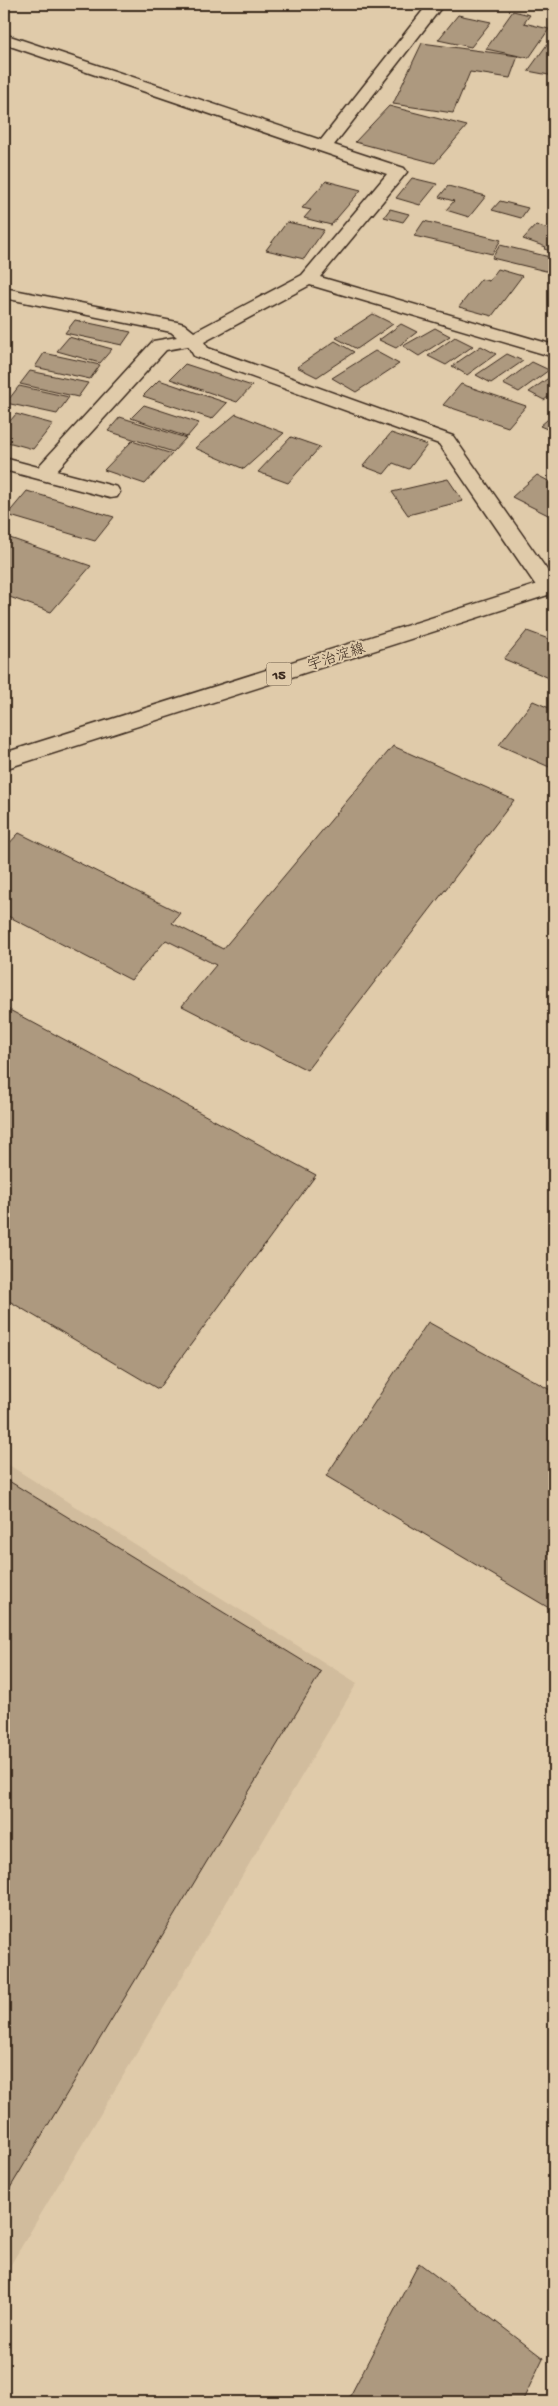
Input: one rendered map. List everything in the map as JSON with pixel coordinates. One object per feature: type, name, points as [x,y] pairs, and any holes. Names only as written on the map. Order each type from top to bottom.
[{"type":"street","points":[[324,147],[436,4]]},
{"type":"street","points":[[4,40],[398,172],[308,279],[193,340],[160,345],[42,474]]},
{"type":"street","points":[[308,279],[554,351]]},
{"type":"street","points":[[4,293],[177,328],[193,340],[200,352],[446,440],[552,587]]},
{"type":"street","points":[[4,464],[110,492]]},
{"type":"street","name":"宇治淀線","points":[[4,761],[552,587]]},
{"type":"shaded area","points":[[4,1462],[357,1683],[4,2276]]},
{"type":"building","points":[[513,11],[530,15],[524,23],[549,29],[529,58],[486,49]]},
{"type":"building","points":[[458,15],[491,22],[471,47],[438,40]]},
{"type":"building","points":[[551,39],[554,40],[554,76],[528,71]]},
{"type":"building","points":[[422,43],[518,56],[510,78],[470,72],[453,113],[393,104]]},
{"type":"building","points":[[389,106],[467,126],[435,163],[355,142]]},
{"type":"building","points":[[412,178],[437,184],[420,205],[396,198]]},
{"type":"building","points":[[326,181],[361,190],[331,225],[304,218],[311,210],[302,208]]},
{"type":"building","points":[[448,186],[486,196],[469,217],[446,210],[454,201],[439,197]]},
{"type":"building","points":[[500,201],[528,208],[521,218],[492,210]]},
{"type":"building","points":[[390,209],[409,214],[403,222],[384,217]]},
{"type":"building","points":[[424,221],[501,240],[492,254],[414,236]]},
{"type":"building","points":[[287,222],[324,230],[304,259],[266,250]]},
{"type":"building","points":[[536,225],[554,231],[554,252],[544,249],[546,247],[523,239]]},
{"type":"building","points":[[500,245],[554,258],[554,273],[492,258]]},
{"type":"building","points":[[498,269],[522,276],[492,316],[459,307],[481,279],[489,281]]},
{"type":"building","points":[[373,314],[393,324],[357,349],[336,338]]},
{"type":"building","points":[[75,320],[131,332],[122,345],[65,333]]},
{"type":"building","points":[[401,324],[417,332],[396,348],[379,340]]},
{"type":"building","points":[[435,328],[450,336],[419,356],[403,346]]},
{"type":"building","points":[[69,337],[112,349],[100,363],[57,351]]},
{"type":"building","points":[[455,337],[473,346],[446,365],[428,356]]},
{"type":"building","points":[[335,341],[354,352],[317,377],[297,367]]},
{"type":"building","points":[[481,346],[496,354],[467,375],[452,366]]},
{"type":"building","points":[[375,351],[399,364],[356,392],[332,378]]},
{"type":"building","points":[[44,353],[100,365],[90,379],[35,367]]},
{"type":"building","points":[[507,354],[523,361],[491,383],[476,375]]},
{"type":"building","points":[[532,362],[549,370],[519,392],[503,384]]},
{"type":"building","points":[[185,364],[252,386],[237,402],[170,379]]},
{"type":"building","points":[[30,371],[88,383],[78,397],[20,384]]},
{"type":"building","points":[[554,374],[554,393],[544,400],[529,392]]},
{"type":"building","points":[[159,380],[227,403],[212,419],[143,396]]},
{"type":"building","points":[[461,384],[526,406],[508,427],[443,405]]},
{"type":"building","points":[[19,386],[69,397],[57,414],[6,403]]},
{"type":"building","points":[[144,405],[199,423],[187,437],[131,418]]},
{"type":"building","points":[[16,414],[53,424],[33,449],[4,441],[4,428]]},
{"type":"building","points":[[236,414],[284,433],[244,469],[195,448]]},
{"type":"building","points":[[554,414],[554,432],[540,426]]},
{"type":"building","points":[[120,417],[186,438],[173,452],[108,431]]},
{"type":"building","points":[[391,433],[427,445],[409,469],[393,463],[384,474],[363,466]]},
{"type":"building","points":[[291,437],[320,447],[288,483],[258,472]]},
{"type":"building","points":[[132,441],[172,454],[145,484],[104,470]]},
{"type":"building","points":[[537,475],[554,484],[554,518],[512,497]]},
{"type":"building","points":[[448,479],[463,501],[408,515],[392,492]]},
{"type":"building","points":[[27,491],[114,517],[95,541],[7,515]]},
{"type":"building","points":[[4,536],[91,566],[51,612],[4,595]]},
{"type":"building","points":[[527,631],[554,641],[554,680],[504,659]]},
{"type":"building","points":[[533,701],[554,710],[554,769],[499,745]]},
{"type":"building","points":[[393,746],[514,800],[307,1070],[182,1006],[216,965],[166,940],[131,980],[4,914],[4,849],[19,833],[180,913],[172,923],[223,949]]},
{"type":"building","points":[[4,1007],[316,1175],[158,1389],[4,1298]]},
{"type":"building","points":[[428,1322],[554,1392],[554,1611],[326,1476]]},
{"type":"building","points":[[4,1478],[321,1672],[4,2198]]},
{"type":"building","points":[[419,2263],[543,2358],[522,2402],[347,2402]]}]
